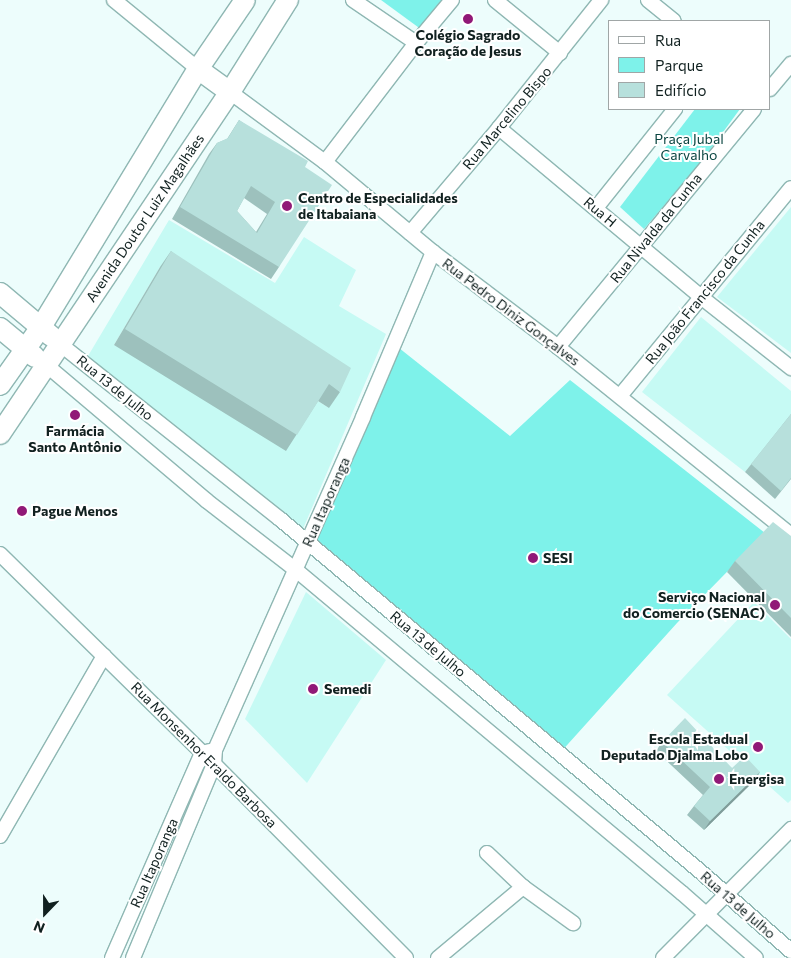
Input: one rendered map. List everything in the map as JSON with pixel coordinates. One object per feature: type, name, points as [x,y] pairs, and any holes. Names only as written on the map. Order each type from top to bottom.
[{"type":"street","points":[[114,0],[198,69],[230,92]]},
{"type":"street","name":"Avenida Doutor Luiz Magalhães","points":[[0,385],[41,328],[198,69],[244,0]]},
{"type":"street","name":"Avenida Doutor Luiz Magalhães","points":[[0,434],[45,364],[230,92],[288,0]]},
{"type":"street","points":[[353,0],[416,43]]},
{"type":"street","points":[[325,162],[416,43],[452,0]]},
{"type":"street","points":[[495,0],[560,53]]},
{"type":"street","name":"Rua Marcelino Bispo","points":[[410,233],[499,128],[601,0]]},
{"type":"street","points":[[648,0],[673,20]]},
{"type":"street","points":[[771,88],[791,64]]},
{"type":"street","name":"Rua Pedro Diniz Gonçalves","points":[[230,92],[325,162],[433,252],[620,396],[791,535]]},
{"type":"street","points":[[596,208],[674,110]]},
{"type":"street","name":"Rua Nivalda da Cunha","points":[[558,347],[753,110]]},
{"type":"street","name":"Rua H","points":[[499,128],[701,297],[791,368]]},
{"type":"street","name":"Rua João Francisco da Cunha","points":[[620,396],[791,188]]},
{"type":"street","name":"Rua Itaporanga","points":[[112,958],[208,752],[296,570],[433,252]]},
{"type":"street","points":[[0,293],[60,344]]},
{"type":"street","points":[[0,328],[24,350],[45,364]]},
{"type":"street","name":"Rua 13 de Julho","points":[[60,344],[280,518],[307,543],[726,893],[791,951]]},
{"type":"street","name":"Rua 13 de Julho","points":[[45,364],[207,501],[296,570],[756,958]]},
{"type":"street","name":"Rua Monsenhor Eraldo Barbosa","points":[[0,554],[104,656],[208,752],[214,764],[406,958]]},
{"type":"street","points":[[0,836],[104,656]]},
{"type":"street","name":"Rua Itaporanga","points":[[133,958],[214,764]]},
{"type":"street","points":[[663,958],[791,829]]},
{"type":"street","points":[[487,853],[523,887],[573,923]]},
{"type":"street","points":[[438,958],[523,887]]},
{"type":"shaded area","points":[[791,207],[791,353],[717,297]]},
{"type":"shaded area","points":[[169,220],[275,283],[304,237],[356,270],[339,306],[386,334],[300,536],[88,356]],"holes":[[[160,267],[329,408],[318,401],[114,345]]]},
{"type":"shaded area","points":[[701,317],[791,391],[791,415],[745,472],[642,392]]},
{"type":"shaded area","name":"Semedi","points":[[306,592],[386,660],[307,783],[245,719]]},
{"type":"shaded area","name":"Escola Estadual Deputado Djalma Lobo","points":[[754,602],[791,639],[791,800],[788,803],[667,695]]},
{"type":"green space","points":[[381,0],[446,0],[422,30]]},
{"type":"green space","name":"Praça Jubal Carvalho","points":[[694,110],[739,110],[701,162],[644,229],[620,207]]},
{"type":"green space","name":"SESI","points":[[394,344],[510,436],[570,380],[765,533],[677,623],[559,754],[307,543]]},
{"type":"building","name":"Centro de Especialidades de Itabaiana","points":[[239,120],[308,161],[305,167],[332,185],[279,267],[180,207],[217,143],[228,138]],"holes":[[[251,186],[275,202],[257,233],[237,211]]]},
{"type":"building","points":[[171,251],[351,368],[340,392],[329,384],[297,435],[125,329]]},
{"type":"building","points":[[791,414],[791,478],[781,491],[751,464]]},
{"type":"building","name":"Serviço Nacional do Comercio (SENAC)","points":[[773,522],[791,536],[791,618],[735,561]]},
{"type":"building","name":"Energisa","points":[[685,718],[732,768],[745,756],[760,772],[710,821],[694,806],[710,787],[662,742]]},
{"type":"place","name":"Colégio Sagrado Coração de Jesus","points":[[468,19]]},
{"type":"place","name":"Centro de Especialidades de Itabaiana","points":[[287,206]]},
{"type":"place","name":"Farmácia Santo Antônio","points":[[75,415]]},
{"type":"place","name":"Pague Menos","points":[[22,511]]},
{"type":"place","name":"SESI","points":[[533,558]]},
{"type":"place","name":"Serviço Nacional do Comercio (SENAC)","points":[[775,605]]},
{"type":"place","name":"Semedi","points":[[313,689]]},
{"type":"place","name":"Escola Estadual Deputado Djalma Lobo","points":[[758,747]]},
{"type":"place","name":"Energisa","points":[[719,779]]}]
